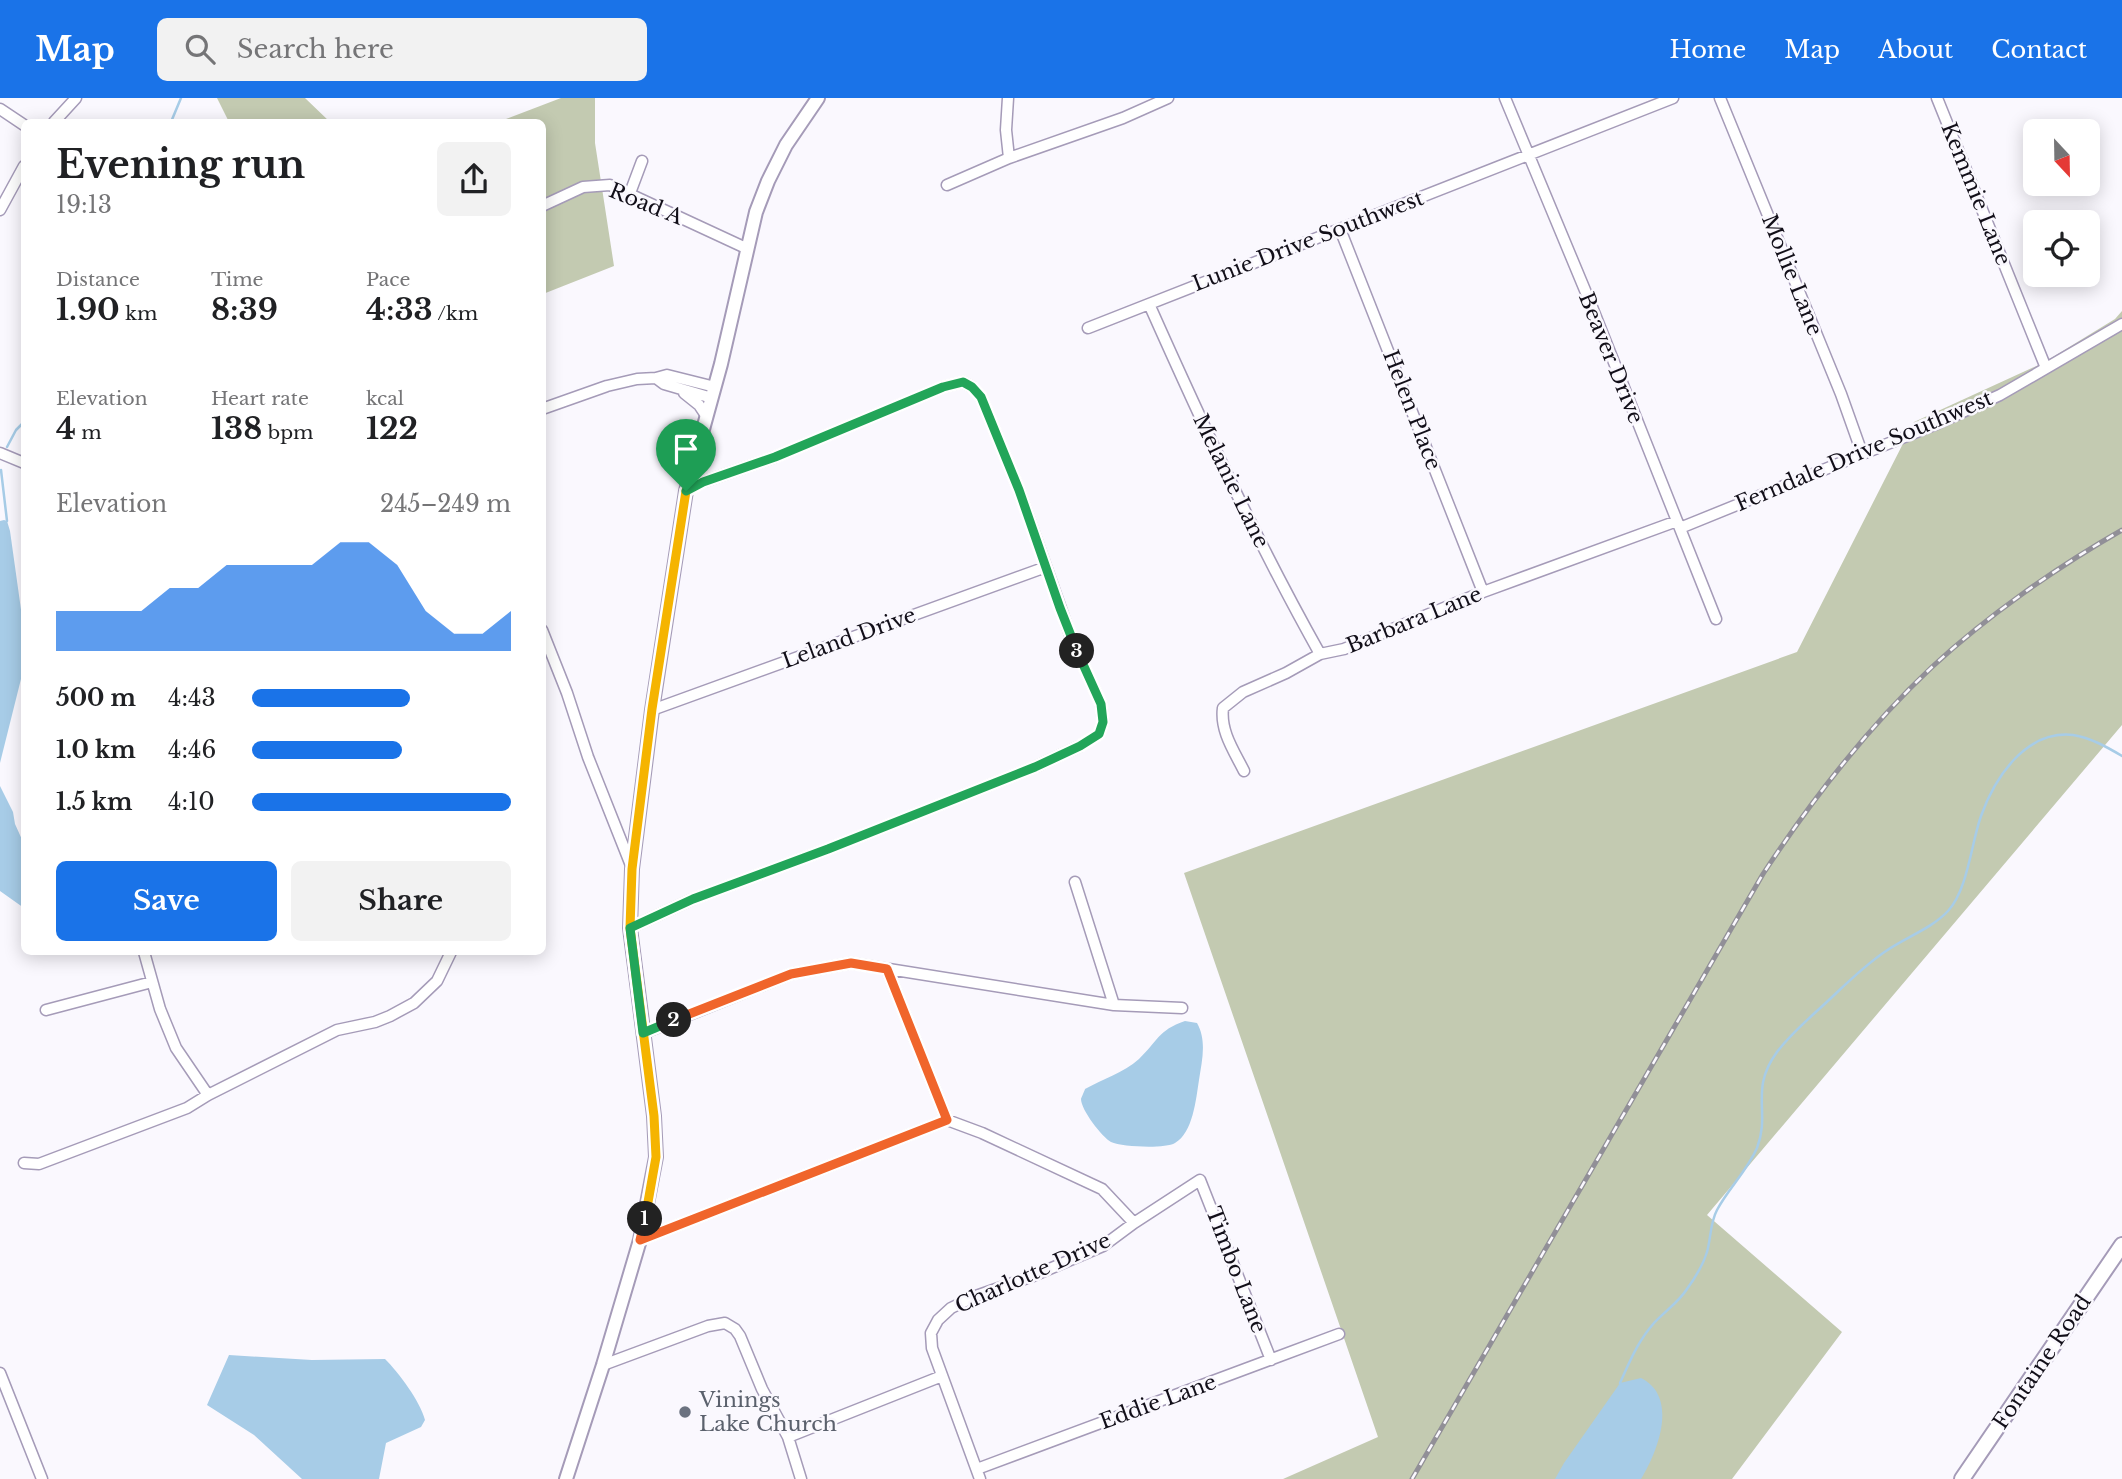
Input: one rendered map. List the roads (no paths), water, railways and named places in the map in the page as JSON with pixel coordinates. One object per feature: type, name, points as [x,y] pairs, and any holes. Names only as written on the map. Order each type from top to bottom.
[{"type":"main road","name":"Fontaine Road","points":[[1962,1479],[2122,1245]]},
{"type":"street","points":[[57,119],[76,98]]},
{"type":"street","points":[[566,1479],[640,1240],[656,1157],[654,1116],[630,928],[632,869],[652,709],[686,491],[707,417],[756,212],[786,145],[818,98]]},
{"type":"street","points":[[1008,98],[1006,130],[1009,158]]},
{"type":"street","points":[[947,185],[1009,158],[1111,122],[1168,98]]},
{"type":"street","name":"Beaver Drive","points":[[1505,98],[1592,307],[1716,619]]},
{"type":"street","name":"Lunie Drive Southwest","points":[[1088,328],[1673,98]]},
{"type":"street","name":"Mollie Lane","points":[[1720,98],[1862,453]]},
{"type":"street","name":"Kemmie Lane","points":[[1937,98],[2046,368]]},
{"type":"street","points":[[0,109],[21,123]]},
{"type":"street","points":[[630,193],[642,161]]},
{"type":"street","points":[[0,210],[21,172]]},
{"type":"street","name":"Road A","points":[[546,204],[583,187],[610,185],[748,249]]},
{"type":"street","name":"Helen Place","points":[[1340,229],[1483,592]]},
{"type":"street","name":"Melanie Lane","points":[[1149,304],[1230,484],[1320,654]]},
{"type":"street","name":"Ferndale Drive Southwest","points":[[1678,525],[1898,441],[1967,410],[2000,395],[2122,324]]},
{"type":"street","points":[[546,408],[607,386],[667,375],[713,392]]},
{"type":"street","points":[[656,378],[664,384],[678,388],[713,392]]},
{"type":"street","points":[[630,928],[693,899],[1035,767],[1099,734],[1103,722],[1101,704],[1072,640],[1019,490],[981,397],[963,382],[943,387],[686,491]]},
{"type":"street","points":[[678,388],[699,405],[707,417]]},
{"type":"street","points":[[0,453],[21,462]]},
{"type":"street","name":"Barbara Lane","points":[[1244,771],[1221,719],[1223,708],[1243,692],[1320,654],[1344,649],[1483,592],[1678,525]]},
{"type":"street","name":"Leland Drive","points":[[652,709],[1046,567]]},
{"type":"street","points":[[546,640],[632,869]]},
{"type":"street","points":[[1075,882],[1114,1005]]},
{"type":"street","points":[[145,955],[159,1009],[176,1048],[208,1095]]},
{"type":"street","points":[[24,1163],[39,1164],[187,1108],[337,1030],[390,1016],[414,1003],[437,981],[449,955]]},
{"type":"street","points":[[643,1033],[791,974],[851,963],[1114,1005],[1182,1007]]},
{"type":"street","points":[[887,969],[947,1120]]},
{"type":"street","points":[[46,1010],[152,982]]},
{"type":"street","points":[[640,1240],[947,1120],[982,1133],[1102,1189],[1134,1223]]},
{"type":"street","name":"Charlotte Drive","points":[[978,1474],[932,1348],[931,1333],[938,1320],[951,1308],[976,1296],[1033,1276],[1103,1246],[1200,1180]]},
{"type":"street","name":"Timbo Lane","points":[[1200,1180],[1271,1360]]},
{"type":"street","points":[[603,1365],[708,1326],[725,1323],[740,1336],[762,1389],[788,1437],[802,1479]]},
{"type":"street","name":"Eddie Lane","points":[[978,1474],[1339,1334]]},
{"type":"street","points":[[0,1374],[42,1479]]},
{"type":"street","points":[[788,1437],[942,1376]]},
{"type":"water","points":[[0,521],[7,521],[10,531],[21,610],[21,679],[0,763]]},
{"type":"water","points":[[0,786],[13,812],[21,837],[21,906],[0,891]]},
{"type":"water","points":[[1185,1021],[1197,1023],[1203,1044],[1195,1106],[1186,1132],[1170,1145],[1133,1146],[1111,1142],[1084,1110],[1081,1099],[1085,1089],[1133,1064],[1163,1032]]},
{"type":"water","points":[[229,1355],[312,1360],[385,1359],[419,1404],[425,1420],[421,1427],[386,1443],[379,1479],[302,1479],[254,1435],[207,1405]]},
{"type":"water","points":[[1641,1378],[1653,1387],[1659,1398],[1662,1425],[1654,1454],[1641,1479],[1555,1479],[1620,1383]]},
{"type":"waterway","points":[[172,119],[181,98]]},
{"type":"waterway","points":[[7,447],[21,425]]},
{"type":"waterway","points":[[1,470],[7,521]]},
{"type":"waterway","points":[[1620,1383],[1643,1337],[1676,1303],[1701,1267],[1717,1210],[1757,1148],[1761,1135],[1764,1078],[1777,1052],[1802,1024],[1871,962],[1934,923],[1948,911],[1965,879],[1987,801],[2004,772],[2027,748],[2056,735],[2073,735],[2105,746],[2122,756]]},
{"type":"railway","points":[[1412,1479],[1763,874],[1821,792],[1885,714],[1953,648],[2023,593],[2122,530]]},
{"type":"place","name":"Vinings Lake Church","points":[[685,1412]]}]
